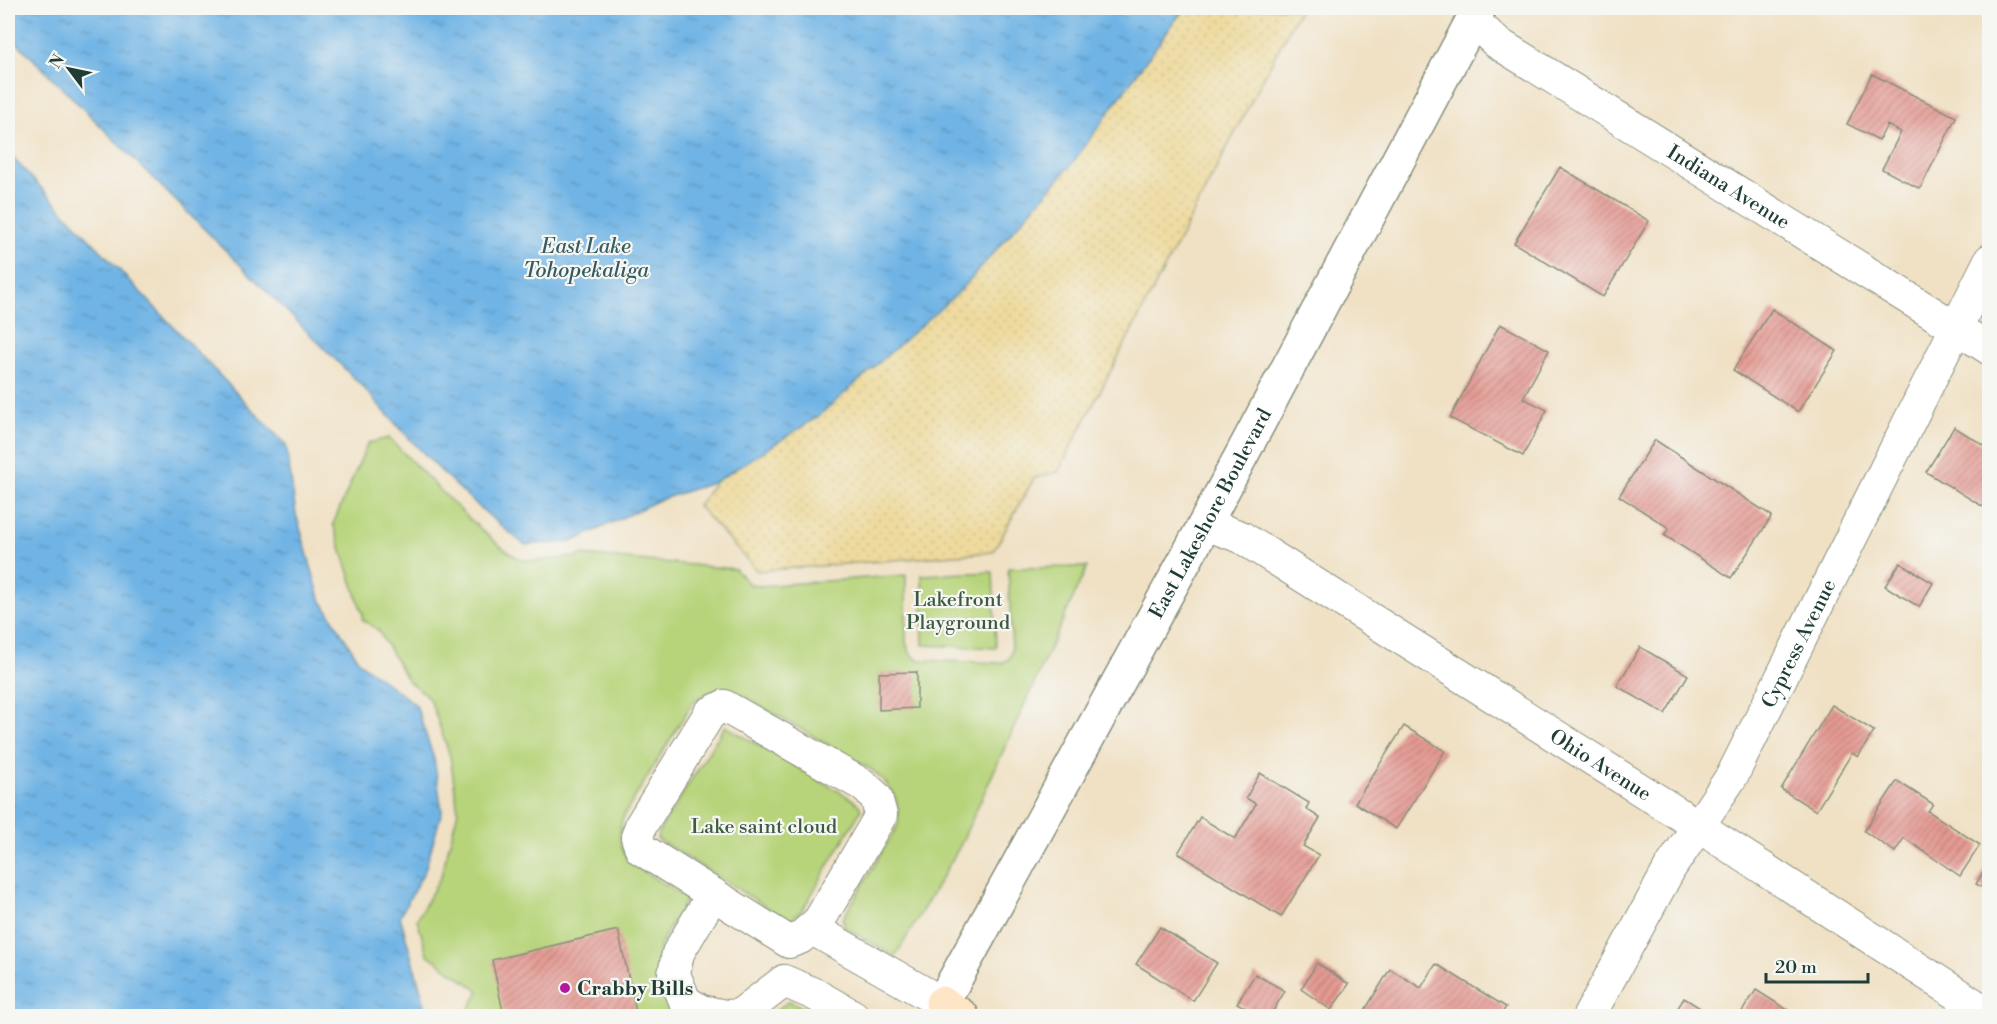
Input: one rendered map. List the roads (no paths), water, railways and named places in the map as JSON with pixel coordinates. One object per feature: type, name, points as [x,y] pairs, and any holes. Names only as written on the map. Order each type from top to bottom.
[{"type":"street","name":"Indiana Avenue","points":[[1476,14],[1496,42],[1989,350]]},
{"type":"street","name":"East Lakeshore Boulevard","points":[[947,1012],[1476,14]]},
{"type":"street","name":"Cypress Avenue","points":[[1589,1017],[1670,868],[1732,776],[1989,260]]},
{"type":"street","name":"Ohio Avenue","points":[[1205,524],[1241,537],[1698,826],[1989,1014]]},
{"type":"street","points":[[724,706],[863,785],[876,796],[881,814],[819,921],[800,938],[789,942],[641,849],[637,837],[641,825],[710,713],[724,706]]},
{"type":"street","points":[[713,894],[678,953],[674,974],[685,1001],[701,1011],[726,1017],[740,1015],[784,981],[789,942]]},
{"type":"street","points":[[819,921],[818,932],[947,1012]]},
{"type":"street","points":[[784,981],[814,994],[853,1017]]},
{"type":"water","name":"East Lake Tohopekaliga","points":[[8,8],[1184,8],[1071,165],[960,291],[819,416],[715,482],[659,500],[572,542],[525,545],[481,509],[439,469],[361,385],[8,34]]},
{"type":"water","points":[[8,153],[286,445],[296,514],[320,598],[360,663],[416,705],[434,759],[442,811],[425,870],[400,916],[428,1016],[8,1016]]},
{"type":"place","name":"Crabby Bills","points":[[565,988]]},
{"type":"park label","name":"Lakefront Playground","points":[[958,610]]},
{"type":"park label","name":"Lake saint cloud","points":[[764,826]]}]
